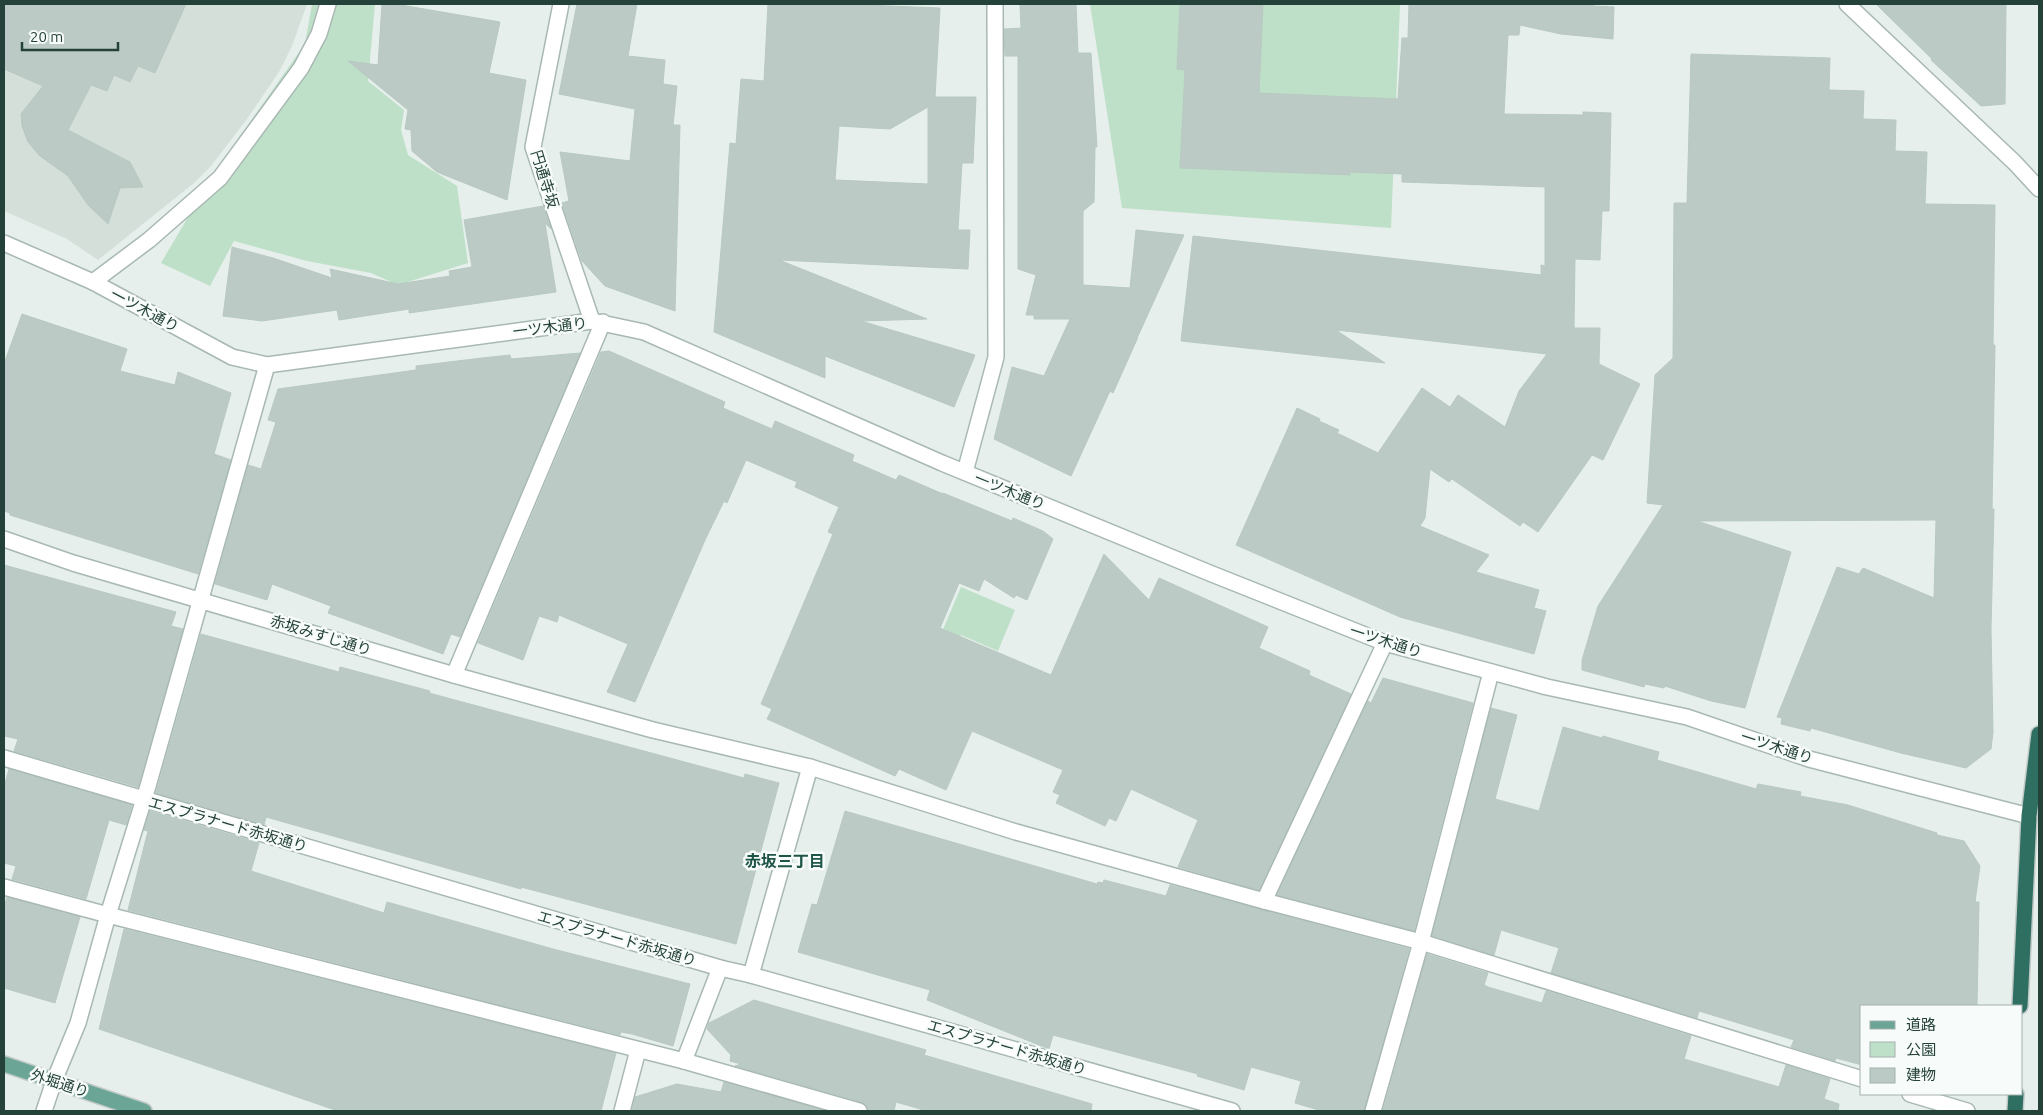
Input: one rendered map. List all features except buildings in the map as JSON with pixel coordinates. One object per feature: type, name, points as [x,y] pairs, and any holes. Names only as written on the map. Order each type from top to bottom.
[{"type":"highway","points":[[2020,1005],[2029,816],[2039,734]]},
{"type":"highway","points":[[2015,1111],[2016,1095]]},
{"type":"main road","name":"外堀通り","points":[[4,1064],[144,1111]]},
{"type":"street","points":[[93,282],[149,240],[220,178],[301,68],[319,34],[328,4]]},
{"type":"street","name":"円通寺坂","points":[[561,4],[534,147],[598,322]]},
{"type":"street","points":[[965,472],[996,357],[995,4]]},
{"type":"street","points":[[1847,4],[2015,163],[2039,189]]},
{"type":"street","name":"一ツ木通り","points":[[4,243],[93,282],[232,357],[267,366],[598,322],[644,332],[965,472],[1385,643],[1547,687],[1687,717],[1809,759],[2029,816]]},
{"type":"street","points":[[454,675],[598,322]]},
{"type":"street","points":[[44,1111],[78,1022],[108,915],[144,799],[267,366]]},
{"type":"street","name":"赤坂みすじ通り","points":[[4,539],[73,563],[454,675],[640,726],[810,767],[1016,832],[1264,901],[1421,942],[1860,1078]]},
{"type":"street","points":[[1264,901],[1385,643]]},
{"type":"street","points":[[1373,1111],[1421,942],[1491,672]]},
{"type":"street","name":"エスプラナード赤坂通り","points":[[4,758],[720,968],[751,974],[1232,1111]]},
{"type":"street","points":[[751,974],[810,767]]},
{"type":"street","points":[[4,887],[684,1061],[859,1111]]},
{"type":"street","points":[[684,1061],[720,968]]},
{"type":"street","points":[[622,1111],[638,1050]]},
{"type":"street","points":[[1913,1095],[1967,1111]]},
{"type":"shaded area","points":[[4,4],[307,4],[292,46],[279,72],[247,119],[211,166],[194,183],[98,260],[67,239],[4,211]]},
{"type":"green space","points":[[312,4],[375,4],[368,81],[404,110],[401,130],[408,155],[457,186],[468,263],[398,285],[371,273],[307,261],[234,241],[210,286],[161,263],[214,173],[305,44]]},
{"type":"green space","points":[[1090,4],[1400,4],[1391,228],[1122,208]]},
{"type":"green space","points":[[961,587],[1015,610],[998,651],[961,635],[953,653],[936,646]]},
{"type":"district","name":"赤坂三丁目","points":[[785,861]]}]
